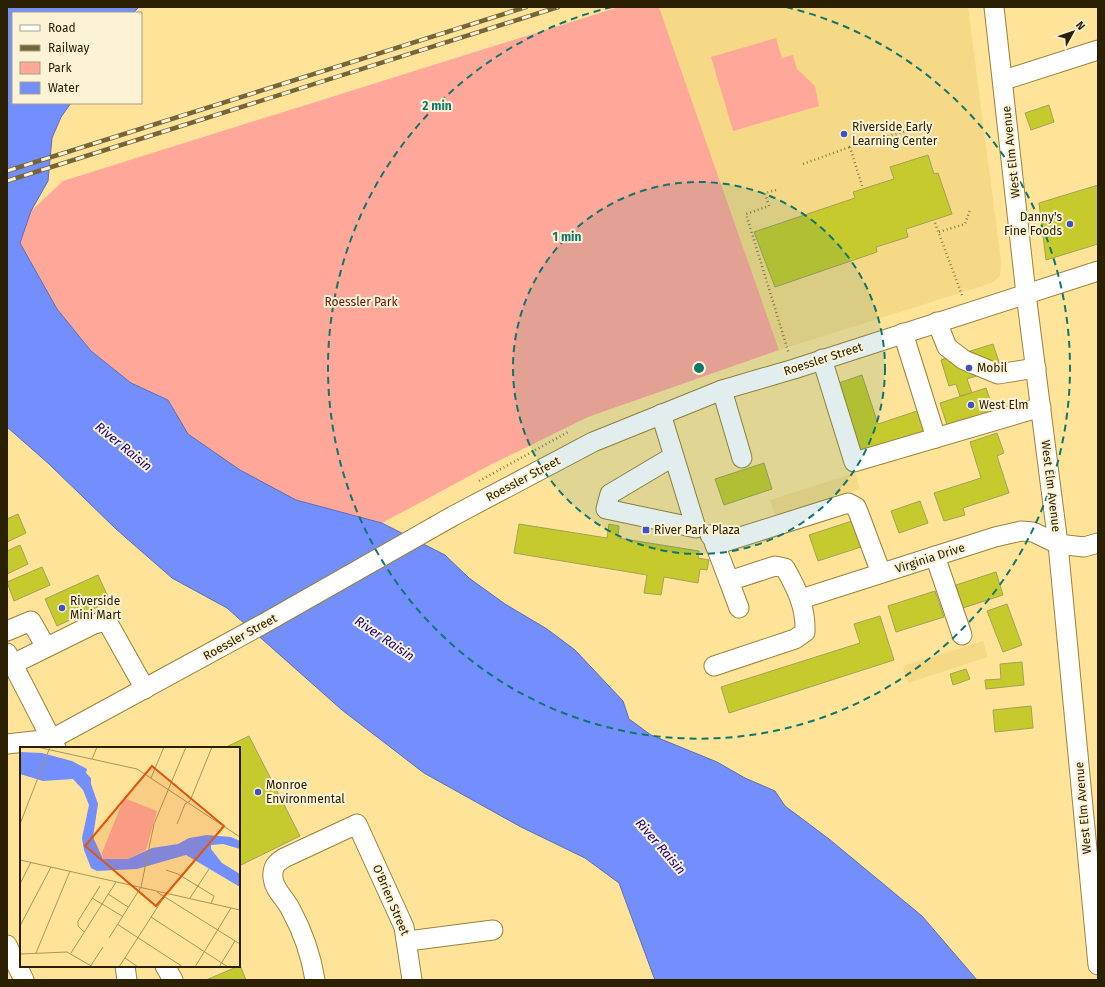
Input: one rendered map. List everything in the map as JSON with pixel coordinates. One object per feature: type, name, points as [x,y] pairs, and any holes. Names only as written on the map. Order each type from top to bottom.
[{"type":"street","name":"West Elm Avenue","points":[[994,7],[1004,80],[1026,294],[1058,544],[1098,965]]},
{"type":"street","points":[[1004,80],[1098,50]]},
{"type":"street","name":"Roessler Street","points":[[54,744],[145,688],[453,516],[593,442],[722,390],[794,369],[1098,271]]},
{"type":"street","points":[[937,322],[947,348],[964,360],[998,374],[1036,368]]},
{"type":"street","points":[[903,333],[936,438]]},
{"type":"street","points":[[822,360],[854,462],[1041,407]]},
{"type":"street","points":[[722,390],[742,458]]},
{"type":"street","points":[[661,414],[696,528]]},
{"type":"street","points":[[674,456],[610,494],[606,509],[696,528],[708,532],[715,545],[739,608]]},
{"type":"street","points":[[715,545],[848,503],[856,508],[860,514],[881,573]]},
{"type":"street","name":"Virginia Drive","points":[[801,599],[995,537],[1021,531],[1033,532],[1058,544],[1084,547],[1098,542]]},
{"type":"street","points":[[935,556],[962,635]]},
{"type":"street","points":[[714,666],[795,639],[805,632],[806,618],[801,599],[785,568],[775,566],[729,581]]},
{"type":"street","points":[[7,631],[31,621],[46,647]]},
{"type":"street","points":[[7,744],[54,744],[10,658],[46,647],[94,624],[105,621],[108,623],[145,688]]},
{"type":"street","name":"O'Brien Street","points":[[316,980],[303,934],[290,907],[279,892],[273,880],[273,869],[277,863],[284,858],[357,824],[404,927],[408,941],[412,980]]},
{"type":"street","points":[[408,941],[493,930]]},
{"type":"street","points":[[7,945],[24,980]]},
{"type":"street","points":[[125,967],[127,980]]},
{"type":"street","points":[[166,967],[173,980]]},
{"type":"path","points":[[803,164],[850,147],[907,131]]},
{"type":"path","points":[[850,147],[862,186]]},
{"type":"path","points":[[776,190],[765,193],[769,206],[746,214],[794,369]]},
{"type":"path","points":[[939,232],[965,224],[970,210]]},
{"type":"path","points":[[936,223],[968,312]]},
{"type":"path","points":[[476,483],[570,431]]},
{"type":"shaded area","name":"Riverside Early Learning Center","points":[[659,7],[968,7],[1001,261],[1000,276],[992,283],[779,350]]},
{"type":"shaded area","points":[[855,473],[860,489],[775,515],[770,500]]},
{"type":"shaded area","points":[[983,641],[988,657],[908,683],[903,666]]},
{"type":"green space","name":"Roessler Park","points":[[619,7],[659,7],[779,350],[588,417],[488,466],[382,523],[296,500],[240,470],[188,434],[168,400],[131,383],[91,351],[57,309],[20,243],[31,211],[63,181]]},
{"type":"green space","points":[[776,38],[782,58],[793,55],[797,69],[815,86],[819,106],[733,131],[711,57]]},
{"type":"water","name":"River Raisin","points":[[7,7],[139,7],[134,12],[12,12],[12,104],[70,104],[61,117],[52,138],[48,181],[31,211],[20,243],[57,309],[91,351],[131,383],[168,400],[188,434],[240,470],[296,500],[382,523],[445,555],[469,578],[505,604],[547,629],[575,650],[623,701],[629,719],[651,735],[717,762],[745,778],[775,791],[785,806],[829,839],[922,916],[977,980],[655,980],[619,883],[585,858],[521,827],[424,773],[342,710],[227,608],[172,578],[116,529],[49,464],[7,427]]},
{"type":"building","points":[[1049,105],[1054,122],[1031,130],[1025,113]]},
{"type":"building","points":[[928,155],[934,174],[938,173],[952,214],[906,229],[908,237],[876,247],[877,252],[775,287],[754,232],[855,198],[853,192],[894,179],[890,167]]},
{"type":"building","name":"Danny's Fine Foods","points":[[1098,185],[1098,244],[1046,260],[1039,203]]},
{"type":"building","points":[[993,344],[1001,368],[967,379],[972,393],[960,396],[956,384],[949,386],[941,360]]},
{"type":"building","points":[[862,375],[878,424],[920,410],[929,434],[861,456],[836,384]]},
{"type":"building","points":[[986,388],[993,408],[987,410],[989,415],[960,425],[959,421],[947,425],[940,403]]},
{"type":"building","points":[[997,433],[1004,453],[997,456],[1009,493],[963,508],[965,515],[944,521],[934,493],[981,478],[970,442]]},
{"type":"building","points":[[764,463],[772,489],[724,505],[715,479]]},
{"type":"building","points":[[920,501],[928,523],[899,533],[891,511]]},
{"type":"building","points":[[18,514],[26,533],[7,542],[7,519]]},
{"type":"building","points":[[852,521],[861,547],[818,561],[809,535]]},
{"type":"building","points":[[519,524],[607,538],[609,524],[619,526],[618,538],[699,551],[698,558],[709,560],[707,570],[700,569],[698,583],[664,577],[661,595],[644,593],[647,575],[514,553]]},
{"type":"building","points":[[20,545],[28,564],[7,574],[7,551]]},
{"type":"building","points":[[42,567],[50,585],[14,601],[7,582]]},
{"type":"building","points":[[996,572],[1003,595],[963,608],[956,585]]},
{"type":"building","points":[[98,575],[110,601],[57,626],[45,599]]},
{"type":"building","points":[[935,591],[944,617],[896,632],[888,606]]},
{"type":"building","points":[[1007,604],[1022,645],[1003,652],[987,611]]},
{"type":"building","points":[[880,616],[894,660],[729,713],[721,687],[860,643],[854,624]]},
{"type":"building","points":[[1022,662],[1024,685],[986,689],[985,680],[1001,679],[1000,664]]},
{"type":"building","points":[[966,669],[970,679],[953,685],[950,674]]},
{"type":"building","points":[[1031,706],[1033,728],[995,732],[993,710]]},
{"type":"building","name":"Monroe Environmental","points":[[249,736],[300,836],[240,866],[240,747],[226,747]]},
{"type":"building","points":[[240,965],[246,980],[206,980],[240,967]]},
{"type":"railway","points":[[7,171],[526,7]]},
{"type":"railway","points":[[7,181],[558,7]]},
{"type":"place","name":"Riverside Early Learning Center","points":[[844,134]]},
{"type":"place","name":"Danny's Fine Foods","points":[[1070,224]]},
{"type":"place","name":"Mobil","points":[[969,368]]},
{"type":"place","name":"West Elm","points":[[971,405]]},
{"type":"place","name":"River Park Plaza","points":[[646,530]]},
{"type":"place","name":"Riverside Mini Mart","points":[[62,608]]},
{"type":"place","name":"Monroe Environmental","points":[[258,792]]}]
